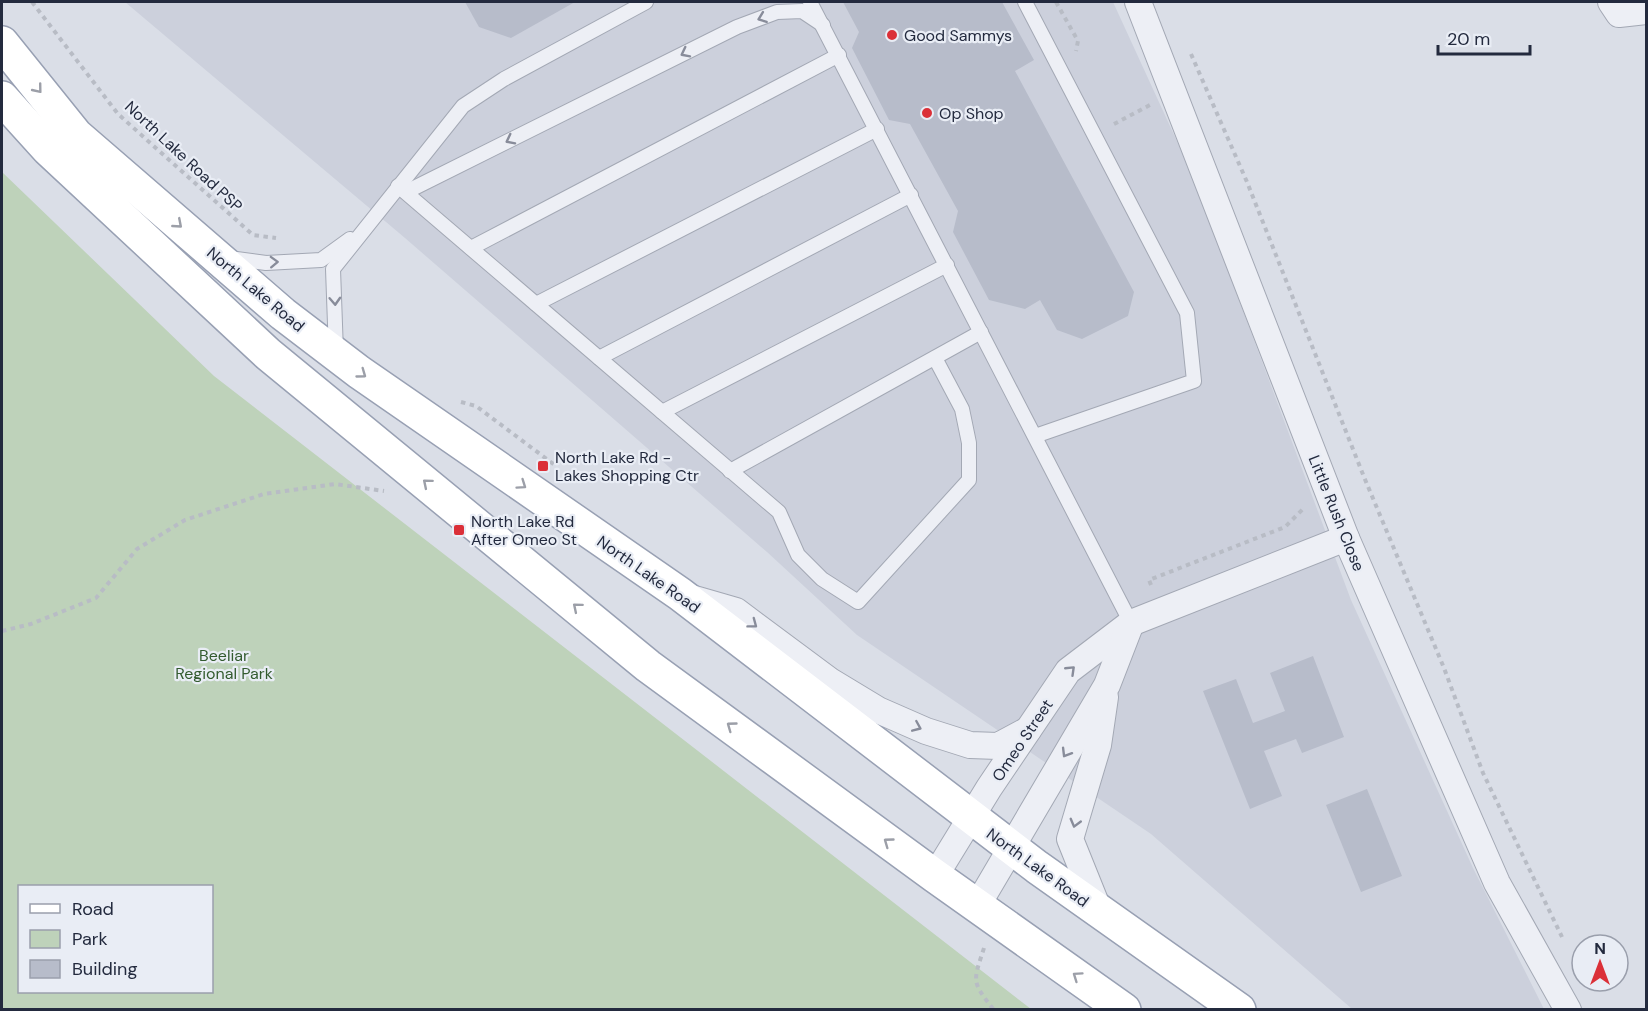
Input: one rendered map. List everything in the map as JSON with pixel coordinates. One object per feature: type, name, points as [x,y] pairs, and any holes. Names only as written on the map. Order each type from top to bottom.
[{"type":"main road","name":"North Lake Road","points":[[2,43],[76,135],[283,314],[336,354],[680,594],[971,818],[1099,912],[1239,1010]]},
{"type":"main road","points":[[2,98],[56,157],[268,354],[648,666],[935,876],[1125,1010]]},
{"type":"street","name":"Little Rush Close","points":[[1138,2],[1346,538],[1497,883],[1568,1010]]},
{"type":"street","points":[[1611,2],[1619,14],[1647,11]]},
{"type":"street","name":"Omeo Street","points":[[935,876],[1068,671],[1131,622],[1346,538]]},
{"type":"street","points":[[680,594],[736,611],[830,681],[878,710],[926,731],[970,745],[998,746],[1029,730]]},
{"type":"street","points":[[977,906],[1010,846],[1107,685],[1131,622]]},
{"type":"street","points":[[1099,912],[1070,839],[1098,745],[1107,685]]},
{"type":"lane","points":[[336,354],[333,269],[361,231],[402,189],[463,106],[504,79],[646,2]]},
{"type":"lane","points":[[810,2],[1131,622]]},
{"type":"lane","points":[[1025,2],[1187,313],[1194,381],[1035,436]]},
{"type":"lane","points":[[402,189],[737,27],[777,12],[802,11],[824,26]]},
{"type":"lane","points":[[471,248],[839,55]]},
{"type":"lane","points":[[536,304],[877,129]]},
{"type":"lane","points":[[402,189],[779,512],[798,555],[822,579],[858,602],[969,480],[969,443],[962,409],[935,358]]},
{"type":"lane","points":[[599,358],[911,195]]},
{"type":"lane","points":[[216,256],[266,263],[321,260],[361,231]]},
{"type":"lane","points":[[662,412],[947,265]]},
{"type":"lane","points":[[730,471],[981,332]]},
{"type":"path","name":"North Lake Road PSP","points":[[32,2],[118,114],[253,235],[285,239]]},
{"type":"path","points":[[1056,2],[1078,41],[1075,57]]},
{"type":"path","points":[[1189,49],[1247,182],[1364,477],[1444,668],[1483,773],[1563,939]]},
{"type":"path","points":[[1106,128],[1153,103]]},
{"type":"path","points":[[2,631],[31,624],[96,598],[137,549],[185,520],[264,494],[336,484],[395,493]]},
{"type":"path","points":[[1162,610],[1149,580],[1285,527],[1303,509],[1307,500]]},
{"type":"path","points":[[984,946],[974,978],[979,990],[994,1010]]},
{"type":"shaded area","points":[[125,2],[1113,2],[1192,174],[1351,600],[1473,868],[1544,1009],[1352,1009],[1151,834],[857,635],[767,552],[405,238]]},
{"type":"green space","name":"Beeliar Regional Park","points":[[2,172],[214,376],[1031,1009],[2,1009]]},
{"type":"building","points":[[465,2],[575,2],[511,38],[479,27]]},
{"type":"building","points":[[843,2],[1002,2],[1034,60],[1015,71],[1134,292],[1128,316],[1082,339],[1057,330],[1040,300],[1025,309],[989,300],[953,232],[958,211],[910,124],[889,120],[852,48],[859,32]]},
{"type":"building","points":[[1313,656],[1344,737],[1302,753],[1296,739],[1264,751],[1282,796],[1250,809],[1203,691],[1236,679],[1253,723],[1285,711],[1270,673]]},
{"type":"building","points":[[1367,789],[1402,876],[1361,892],[1326,805]]},
{"type":"place","name":"Good Sammys","points":[[892,35]]},
{"type":"place","name":"Op Shop","points":[[927,113]]},
{"type":"place","name":"North Lake Rd - Lakes Shopping Ctr","points":[[543,466]]},
{"type":"place","name":"North Lake Rd After Omeo St","points":[[459,530]]}]
